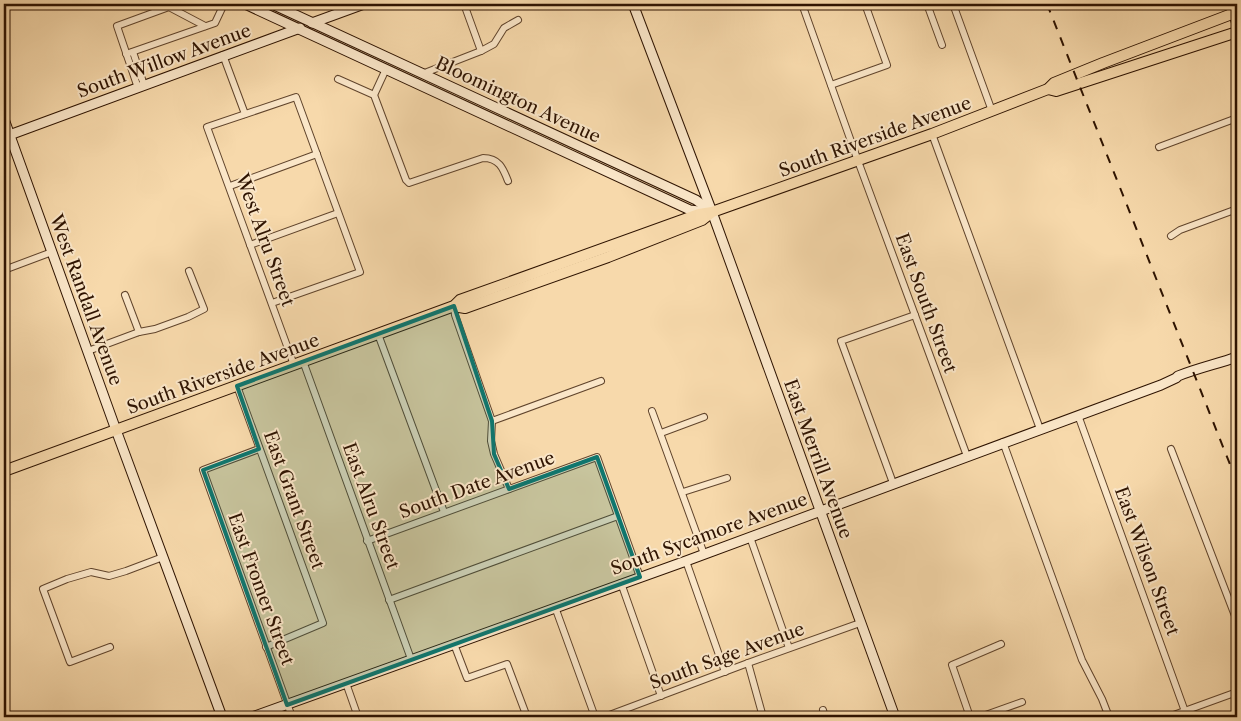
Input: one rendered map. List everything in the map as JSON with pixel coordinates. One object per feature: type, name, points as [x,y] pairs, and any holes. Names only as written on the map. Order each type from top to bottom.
[{"type":"main road","name":"South Riverside Avenue","points":[[4,472],[454,306],[460,300],[680,220],[712,212],[932,134],[1048,89],[1054,83],[1234,10]]},
{"type":"main road","name":"South Riverside Avenue","points":[[1048,89],[1056,90],[1237,32]]},
{"type":"main road","name":"South Riverside Avenue","points":[[454,306],[465,308],[608,257],[702,220],[712,212]]},
{"type":"street","points":[[129,53],[215,23],[224,4]]},
{"type":"street","name":"Bloomington Avenue","points":[[245,4],[672,202],[690,210],[712,212]]},
{"type":"street","name":"Bloomington Avenue","points":[[272,4],[696,200],[712,212]]},
{"type":"street","name":"South Willow Avenue","points":[[7,136],[364,4]]},
{"type":"street","points":[[464,4],[481,51]]},
{"type":"street","name":"East Merrill Avenue","points":[[633,4],[712,212],[895,717]]},
{"type":"street","name":"East South Street","points":[[802,4],[966,456]]},
{"type":"street","points":[[830,85],[887,65],[865,4]]},
{"type":"street","points":[[926,4],[942,45]]},
{"type":"street","points":[[953,4],[992,111]]},
{"type":"street","points":[[141,86],[117,26],[169,7],[205,26]]},
{"type":"street","points":[[1234,10],[1237,24]]},
{"type":"street","points":[[422,74],[494,44],[504,28],[518,20]]},
{"type":"street","points":[[224,56],[245,114],[296,97],[360,272],[272,303]]},
{"type":"street","points":[[386,69],[374,95],[392,146],[409,183],[484,158],[502,165],[508,181]]},
{"type":"street","points":[[338,78],[374,95]]},
{"type":"street","name":"West Alru Street","points":[[245,114],[208,127],[272,303],[298,363]]},
{"type":"street","points":[[1159,147],[1237,118]]},
{"type":"street","name":"West Randall Avenue","points":[[4,119],[7,136],[52,252],[222,717]]},
{"type":"street","points":[[932,134],[1040,429]]},
{"type":"street","points":[[230,186],[318,154]]},
{"type":"street","points":[[672,202],[681,213],[680,220]]},
{"type":"street","points":[[1171,236],[1180,230],[1237,209]]},
{"type":"street","points":[[250,244],[338,213]]},
{"type":"street","points":[[4,270],[52,252]]},
{"type":"street","points":[[88,351],[139,332],[156,329],[188,318],[204,309],[189,271]]},
{"type":"street","points":[[125,295],[139,332]]},
{"type":"street","points":[[454,306],[455,315],[492,421],[491,441],[494,454],[509,489]]},
{"type":"street","points":[[893,484],[841,341],[915,314]]},
{"type":"street","points":[[378,334],[444,512]]},
{"type":"street","name":"South Sycamore Avenue","points":[[252,717],[555,606],[686,561],[1178,376],[1237,357]]},
{"type":"street","name":"East Alru Street","points":[[298,363],[368,541],[411,659]]},
{"type":"street","points":[[492,421],[600,381]]},
{"type":"street","name":"East Grant Street","points":[[237,386],[323,623],[266,647]]},
{"type":"street","points":[[652,411],[704,554]]},
{"type":"street","name":"East Wilson Street","points":[[1078,415],[1186,714]]},
{"type":"street","points":[[661,433],[704,417]]},
{"type":"street","points":[[1003,442],[1082,660],[1109,717]]},
{"type":"street","name":"East Fromer Street","points":[[259,449],[203,470],[292,717]]},
{"type":"street","points":[[1171,449],[1237,621]]},
{"type":"street","name":"South Date Avenue","points":[[368,541],[597,457],[618,516]]},
{"type":"street","points":[[683,492],[726,478]]},
{"type":"street","points":[[389,600],[618,516],[640,577]]},
{"type":"street","points":[[750,537],[789,648]]},
{"type":"street","points":[[110,647],[70,662],[43,590],[67,579],[91,572],[108,576],[163,557]]},
{"type":"street","points":[[686,561],[725,672]]},
{"type":"street","points":[[621,583],[661,696]]},
{"type":"street","points":[[555,606],[595,717]]},
{"type":"street","name":"South Sage Avenue","points":[[604,717],[860,623]]},
{"type":"street","points":[[454,644],[466,678],[507,664],[527,717]]},
{"type":"street","points":[[970,717],[952,664],[1001,644]]},
{"type":"street","points":[[748,663],[763,717]]},
{"type":"street","points":[[346,684],[358,717]]},
{"type":"street","points":[[1168,717],[1186,714],[1237,692]]},
{"type":"street","points":[[980,717],[1022,702]]},
{"type":"highlighted area","points":[[454,306],[492,421],[494,454],[509,489],[597,457],[640,577],[287,705],[203,470],[259,449],[237,386]]},
{"type":"railway","points":[[1047,4],[1237,482]]}]
